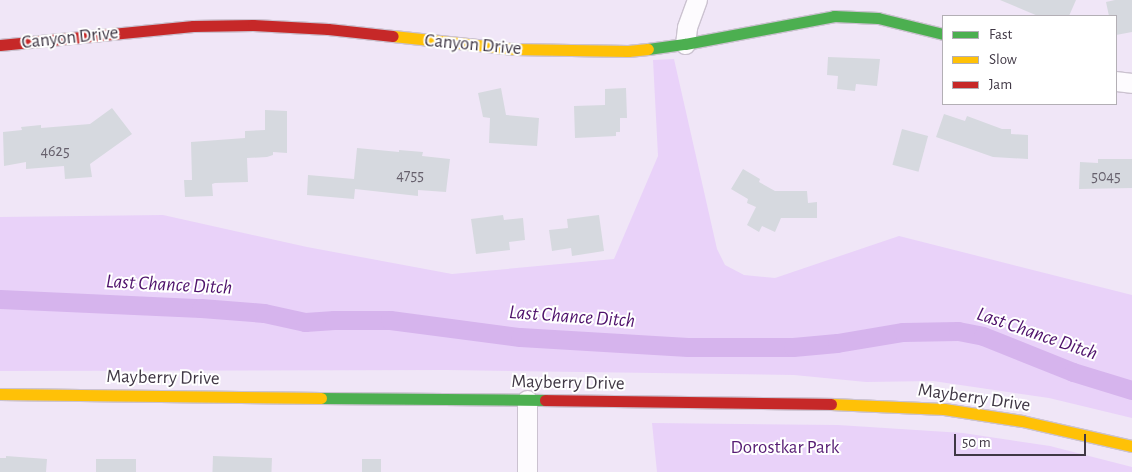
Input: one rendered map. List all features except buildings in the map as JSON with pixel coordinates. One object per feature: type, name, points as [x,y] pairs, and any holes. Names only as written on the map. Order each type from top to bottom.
[{"type":"main road","name":"Canyon Drive","points":[[0,45],[219,25],[328,29],[463,45],[524,50],[628,51],[685,44],[834,16],[878,18],[942,34]]},
{"type":"main road","name":"Mayberry Drive","points":[[0,394],[825,402],[918,407],[1022,421],[1132,446]]},
{"type":"street","points":[[685,44],[687,27],[697,0]]},
{"type":"street","points":[[1117,81],[1132,83]]},
{"type":"street","points":[[526,400],[527,472]]},
{"type":"green space","points":[[674,59],[717,249],[725,265],[744,275],[775,278],[899,236],[1132,295],[1132,418],[1049,398],[933,381],[866,382],[794,375],[447,370],[0,371],[0,217],[163,215],[307,247],[452,274],[614,259],[658,156],[653,60]]},
{"type":"green space","name":"Dorostkar Park","points":[[652,423],[838,425],[963,433],[1050,446],[1132,467],[1132,472],[657,472]]},
{"type":"waterway","name":"Last Chance Ditch","points":[[0,299],[201,308],[264,313],[305,322],[390,320],[520,337],[688,347],[793,347],[837,343],[903,332],[958,331],[983,336],[1073,372],[1132,390]]},
{"type":"traffic: fast","points":[[648,49],[685,44],[834,16],[878,18],[942,34]]},
{"type":"traffic: fast","points":[[321,398],[545,400]]},
{"type":"traffic: slow","points":[[393,36],[514,49],[628,51],[648,49]]},
{"type":"traffic: slow","points":[[0,394],[321,398]]},
{"type":"traffic: slow","points":[[831,404],[944,409],[1022,421],[1132,446]]},
{"type":"traffic: jam","points":[[0,45],[193,26],[253,25],[328,29],[393,36]]},
{"type":"traffic: jam","points":[[545,400],[831,404]]}]
